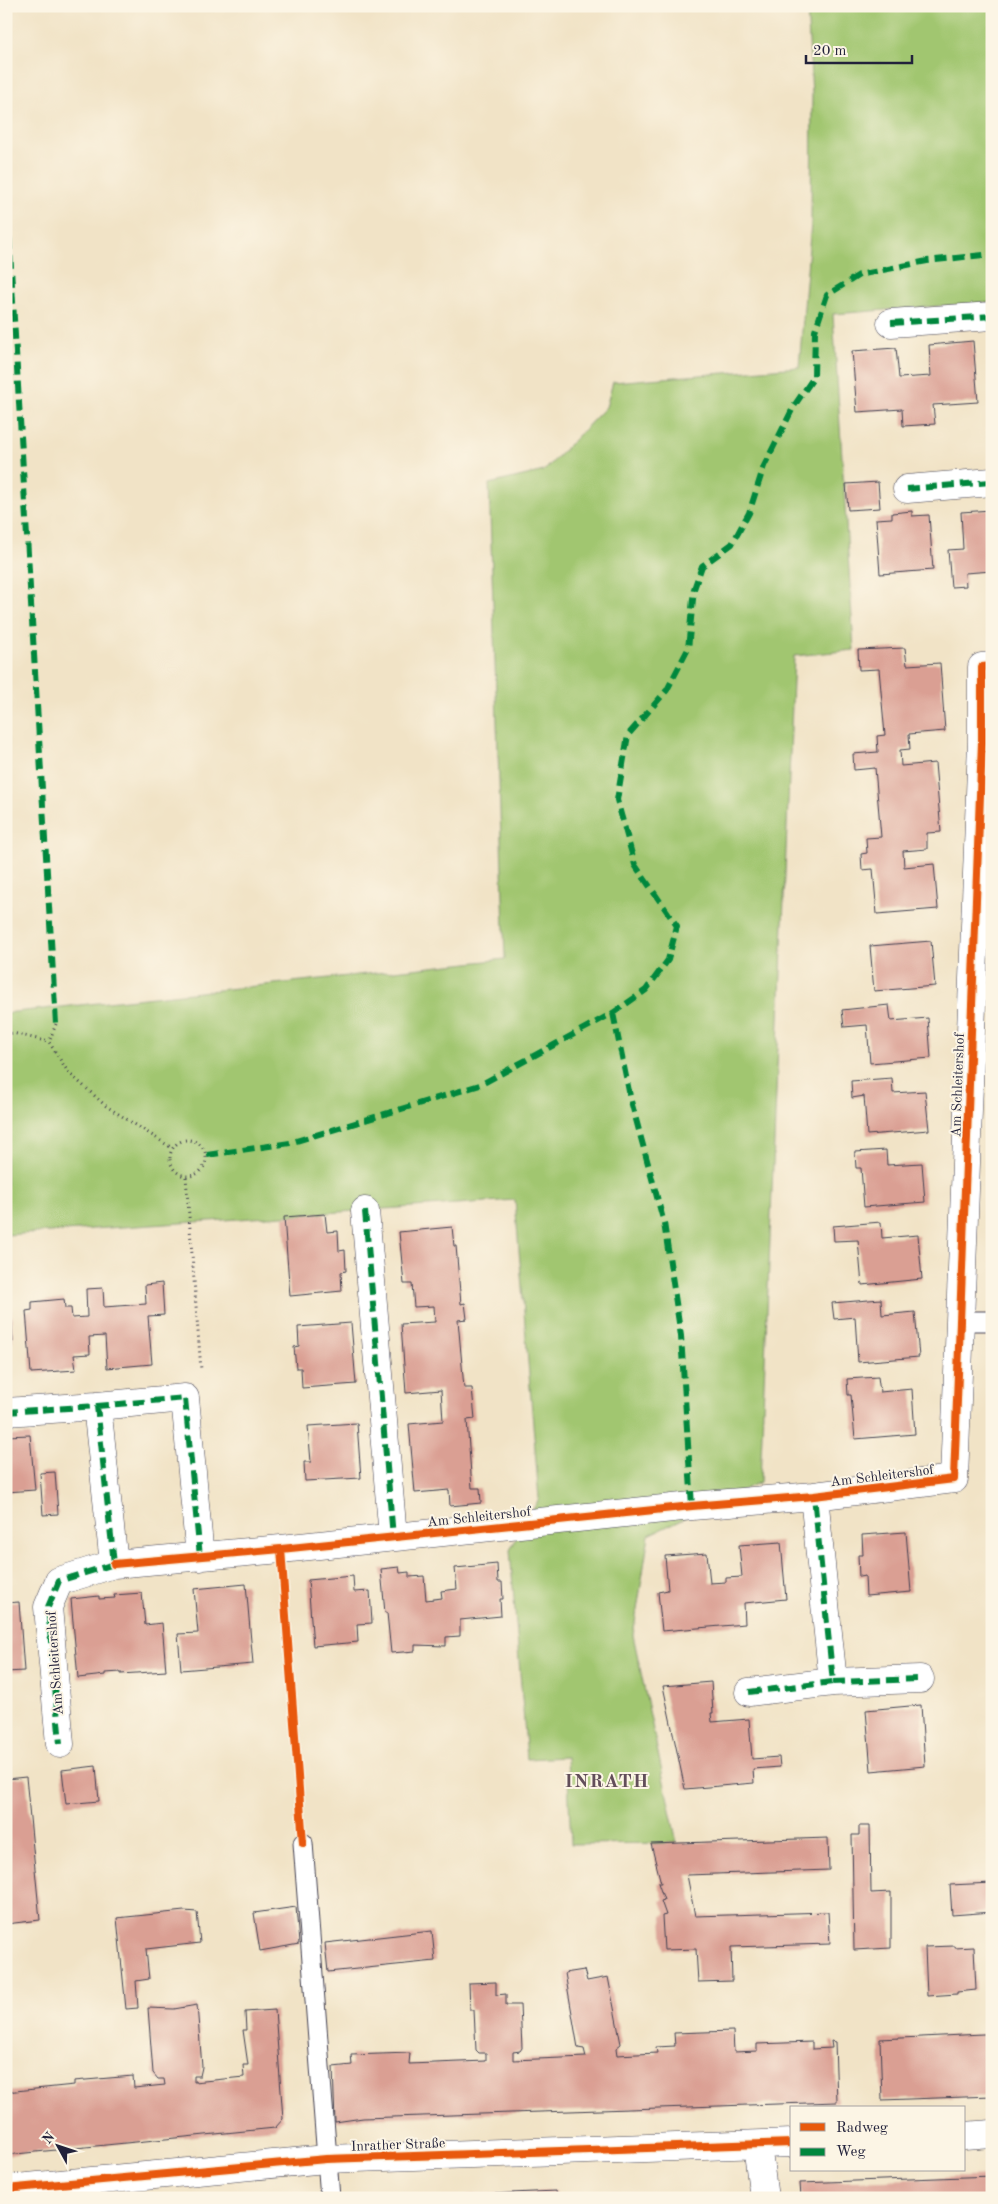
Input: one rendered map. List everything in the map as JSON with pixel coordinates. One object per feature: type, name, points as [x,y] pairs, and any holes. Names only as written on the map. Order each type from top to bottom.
[{"type":"street","points":[[891,323],[992,316]]},
{"type":"street","points":[[907,489],[992,482]]},
{"type":"street","name":"Am Schleitershof","points":[[60,1744],[48,1607],[60,1581],[114,1564],[200,1557],[692,1506],[814,1496],[954,1479],[987,742],[982,667],[992,666]]},
{"type":"street","points":[[365,1211],[393,1537]]},
{"type":"street","points":[[6,1412],[184,1398],[200,1557]]},
{"type":"street","points":[[97,1406],[114,1564]]},
{"type":"street","name":"Am Schleitershof","points":[[814,1496],[833,1682]]},
{"type":"street","points":[[749,1692],[833,1682],[920,1679]]},
{"type":"street","points":[[966,2136],[992,2134]]},
{"type":"street","name":"Inrather Straße","points":[[6,2189],[326,2159],[790,2143]]},
{"type":"street","points":[[757,2145],[764,2198]]},
{"type":"lane","points":[[960,1321],[992,1320]]},
{"type":"lane","points":[[303,1844],[330,2198]]},
{"type":"path","points":[[49,1042],[56,1024]]},
{"type":"path","points":[[6,1034],[13,1033],[49,1042],[68,1072],[106,1106],[172,1148]]},
{"type":"path","points":[[191,1139],[202,1145],[207,1155],[206,1164],[198,1174],[186,1177],[175,1171],[170,1161],[172,1148],[180,1141],[191,1139]]},
{"type":"path","points":[[184,1398],[203,1396],[186,1177]]},
{"type":"green space","points":[[807,6],[992,6],[992,302],[833,314],[854,650],[794,656],[760,1482],[649,1535],[633,1635],[677,1843],[571,1844],[567,1757],[527,1759],[510,1550],[539,1499],[515,1200],[6,1235],[6,1013],[505,959],[489,484],[544,471],[606,407],[613,382],[799,367],[811,223],[812,94]]},
{"type":"building","points":[[973,341],[978,402],[933,405],[935,424],[903,426],[902,409],[857,412],[852,351],[896,348],[899,378],[931,376],[929,345]]},
{"type":"building","points":[[878,482],[880,508],[848,510],[846,484]]},
{"type":"building","points":[[992,510],[992,571],[965,573],[966,586],[951,587],[948,550],[963,549],[961,512]]},
{"type":"building","points":[[912,511],[912,516],[929,515],[933,570],[880,574],[876,519],[892,518],[892,513]]},
{"type":"building","points":[[905,648],[907,665],[940,663],[945,731],[909,734],[910,749],[900,750],[901,766],[935,763],[941,832],[927,833],[927,849],[903,851],[904,867],[934,864],[938,909],[877,914],[873,869],[862,870],[861,854],[867,853],[866,838],[881,837],[875,768],[854,770],[853,754],[878,752],[877,736],[885,735],[879,669],[859,670],[858,650]]},
{"type":"building","points":[[931,941],[935,986],[874,991],[870,946]]},
{"type":"building","points":[[889,1005],[891,1021],[928,1018],[931,1058],[870,1063],[867,1025],[844,1027],[842,1010]]},
{"type":"building","points":[[892,1078],[893,1093],[925,1091],[929,1130],[867,1135],[864,1096],[852,1098],[851,1081]]},
{"type":"building","points":[[886,1150],[887,1165],[922,1163],[925,1202],[864,1207],[861,1168],[856,1168],[855,1152]]},
{"type":"building","points":[[325,1214],[327,1232],[338,1231],[339,1251],[345,1250],[346,1271],[341,1272],[342,1291],[290,1296],[284,1217]]},
{"type":"building","points":[[881,1222],[882,1238],[918,1235],[922,1279],[862,1285],[858,1240],[834,1241],[833,1226]]},
{"type":"building","points":[[452,1227],[454,1246],[456,1246],[461,1304],[465,1303],[467,1319],[458,1320],[464,1388],[472,1388],[475,1419],[467,1420],[472,1488],[480,1488],[481,1503],[450,1506],[449,1490],[415,1493],[409,1424],[443,1421],[441,1390],[406,1393],[401,1324],[435,1322],[434,1306],[414,1307],[412,1284],[404,1284],[399,1232]]},
{"type":"building","points":[[162,1283],[164,1315],[148,1316],[152,1364],[107,1368],[105,1336],[89,1337],[90,1354],[74,1355],[76,1370],[31,1373],[26,1311],[32,1310],[32,1302],[64,1299],[65,1308],[71,1308],[72,1318],[87,1317],[86,1289],[103,1288],[104,1307],[146,1304],[145,1285]]},
{"type":"building","points":[[881,1299],[882,1315],[915,1312],[919,1357],[858,1362],[855,1317],[834,1319],[832,1303]]},
{"type":"building","points":[[6,1311],[11,1311],[13,1342],[6,1343]]},
{"type":"building","points":[[351,1323],[356,1384],[302,1388],[301,1368],[296,1368],[294,1347],[299,1346],[298,1327]]},
{"type":"building","points":[[878,1377],[880,1392],[912,1389],[915,1434],[855,1439],[851,1395],[848,1395],[847,1379]]},
{"type":"building","points":[[357,1423],[361,1478],[305,1481],[304,1462],[311,1462],[308,1426]]},
{"type":"building","points":[[30,1435],[35,1490],[6,1492],[6,1436]]},
{"type":"building","points":[[55,1472],[58,1514],[43,1515],[40,1473]]},
{"type":"building","points":[[906,1532],[911,1592],[866,1596],[865,1576],[859,1577],[858,1555],[863,1555],[862,1535]]},
{"type":"building","points":[[781,1542],[786,1599],[744,1603],[745,1624],[662,1631],[658,1592],[668,1590],[665,1556],[707,1553],[710,1583],[726,1582],[726,1578],[742,1577],[739,1545]]},
{"type":"building","points":[[497,1564],[498,1582],[502,1582],[501,1616],[460,1620],[460,1636],[446,1637],[446,1646],[415,1645],[415,1651],[391,1653],[381,1569],[399,1567],[400,1573],[409,1572],[409,1577],[424,1576],[426,1600],[442,1598],[441,1591],[457,1589],[455,1568]]},
{"type":"building","points":[[353,1576],[354,1592],[370,1591],[372,1623],[357,1624],[358,1642],[313,1646],[308,1580]]},
{"type":"building","points":[[246,1584],[253,1664],[181,1670],[178,1634],[198,1633],[194,1589]]},
{"type":"building","points":[[142,1593],[145,1625],[162,1623],[166,1671],[121,1674],[121,1672],[105,1673],[105,1675],[78,1678],[71,1599],[99,1596],[99,1599],[115,1598],[114,1595]]},
{"type":"building","points":[[19,1602],[24,1671],[6,1672],[6,1603]]},
{"type":"building","points":[[711,1682],[712,1722],[749,1719],[752,1759],[779,1757],[780,1767],[753,1769],[754,1783],[685,1789],[663,1686]]},
{"type":"building","points":[[921,1705],[925,1766],[871,1771],[866,1710]]},
{"type":"building","points":[[96,1766],[99,1801],[66,1804],[62,1770]]},
{"type":"building","points":[[26,1777],[40,1920],[6,1924],[6,1779]]},
{"type":"building","points":[[859,1826],[870,1826],[871,1893],[891,1892],[891,1948],[854,1950],[852,1835],[859,1835]]},
{"type":"building","points":[[828,1838],[829,1870],[687,1875],[695,1916],[828,1912],[830,1944],[731,1947],[732,1981],[698,1982],[696,1949],[664,1950],[662,1916],[666,1915],[661,1901],[664,1900],[658,1883],[661,1883],[651,1844]]},
{"type":"building","points":[[992,1883],[992,1912],[952,1915],[950,1885]]},
{"type":"building","points":[[296,1907],[299,1944],[260,1951],[254,1913]]},
{"type":"building","points":[[184,1911],[197,1912],[200,1943],[146,1949],[149,1979],[136,1981],[138,2008],[126,2009],[117,1918]]},
{"type":"building","points":[[432,1931],[435,1961],[328,1972],[325,1943]]},
{"type":"building","points":[[955,1946],[955,1948],[974,1947],[976,1990],[957,1992],[957,1994],[927,1996],[925,1947]]},
{"type":"building","points":[[584,1970],[587,1981],[608,1977],[621,2044],[616,2048],[617,2055],[657,2053],[656,2047],[675,2046],[674,2033],[733,2031],[734,2052],[757,2051],[757,2044],[812,2042],[812,2049],[832,2048],[831,2041],[835,2042],[837,2102],[363,2118],[335,2122],[333,2067],[352,2065],[351,2055],[410,2053],[409,2064],[486,2061],[486,2053],[479,2053],[476,2050],[474,2010],[470,2010],[469,1983],[496,1982],[496,1995],[506,1994],[506,2005],[520,2005],[522,2048],[520,2051],[513,2052],[513,2060],[586,2057],[584,2049],[578,2048],[565,1973]]},
{"type":"building","points":[[197,2005],[202,2067],[200,2076],[194,2076],[194,2082],[244,2077],[243,2065],[248,2065],[243,2030],[246,2030],[245,2012],[275,2010],[283,2119],[275,2128],[6,2155],[6,2092],[74,2085],[74,2081],[133,2076],[134,2088],[165,2085],[164,2079],[158,2079],[153,2073],[148,2008],[174,2009]]},
{"type":"building","points":[[992,2034],[992,2096],[882,2100],[880,2039]]},
{"type":"building","points":[[992,2176],[992,2198],[801,2198],[800,2183]]},
{"type":"building","points":[[556,2191],[557,2198],[468,2198],[467,2195]]},
{"type":"marked path","points":[[6,184],[56,1024]]},
{"type":"marked path","points":[[207,1155],[290,1143],[480,1085],[613,1013],[646,990],[668,960],[677,926],[635,865],[617,800],[628,735],[667,690],[688,649],[694,589],[702,566],[732,544],[749,513],[764,466],[794,406],[814,377],[815,331],[827,295],[859,275],[927,261],[992,254]]},
{"type":"marked path","points":[[891,323],[992,316]]},
{"type":"marked path","points":[[907,489],[992,482]]},
{"type":"marked path","points":[[613,1013],[631,1101],[664,1223],[681,1336],[692,1506]]},
{"type":"marked path","points":[[365,1211],[393,1537]]},
{"type":"marked path","points":[[97,1406],[185,1398],[200,1557]]},
{"type":"marked path","points":[[6,1412],[97,1406],[114,1564],[59,1581],[48,1607],[60,1744]]},
{"type":"marked path","points":[[749,1692],[833,1682],[814,1496]]},
{"type":"marked path","points":[[833,1682],[920,1679]]},
{"type":"cycle path","points":[[114,1564],[281,1549],[692,1506],[814,1496],[954,1479],[982,742],[982,667],[992,666]]},
{"type":"cycle path","points":[[281,1549],[303,1843]]},
{"type":"cycle path","points":[[6,2189],[326,2159],[790,2143]]},
{"type":"district","name":"INRATH","points":[[607,1780]]}]
